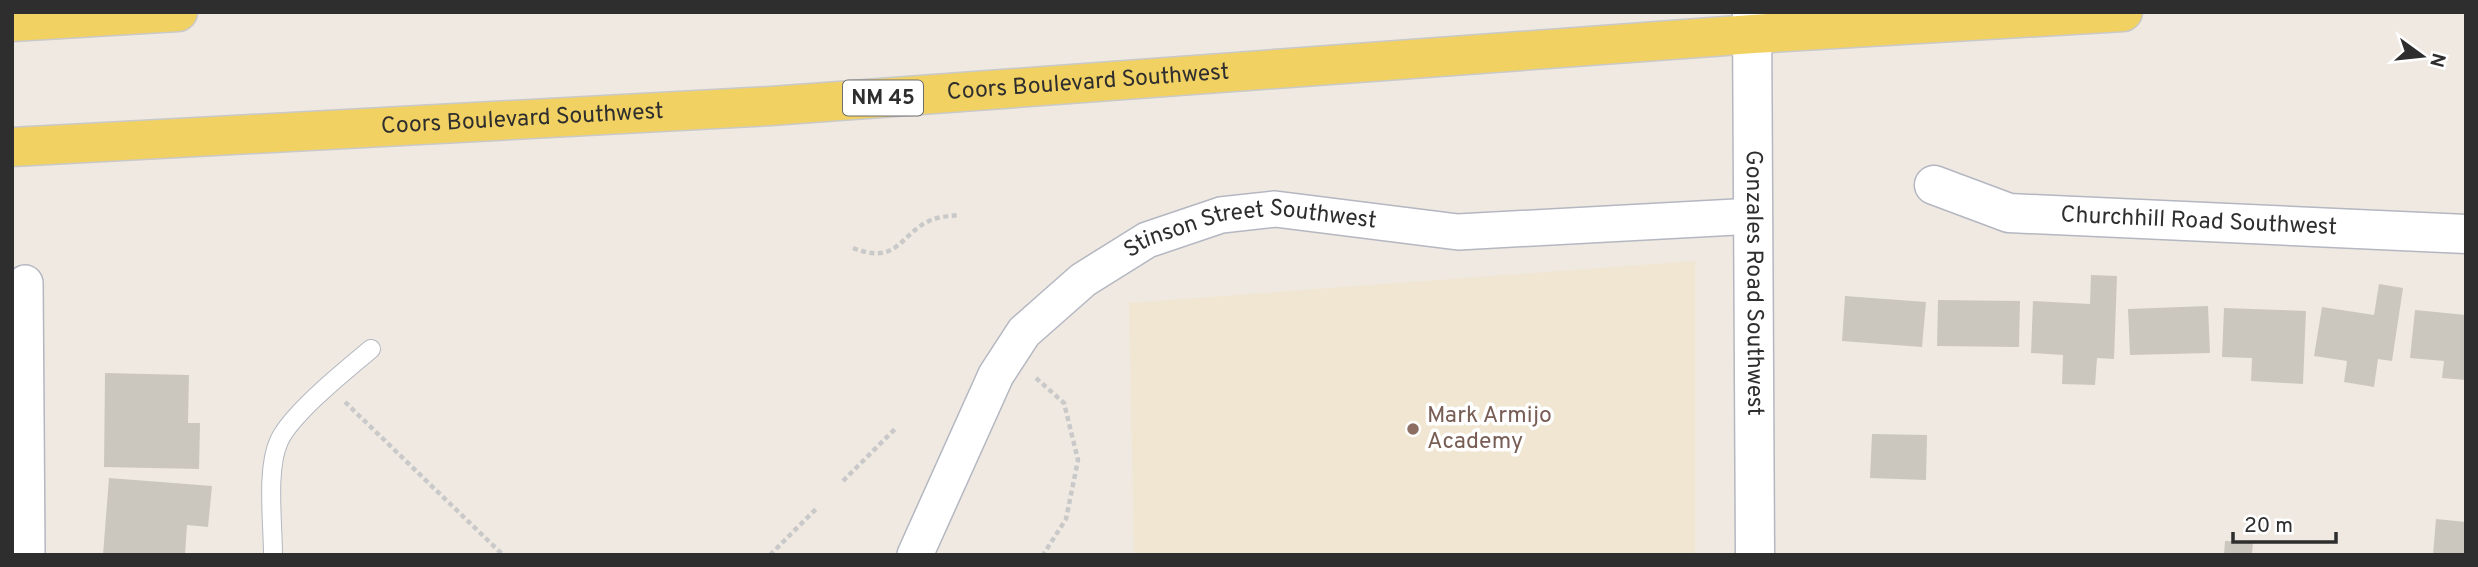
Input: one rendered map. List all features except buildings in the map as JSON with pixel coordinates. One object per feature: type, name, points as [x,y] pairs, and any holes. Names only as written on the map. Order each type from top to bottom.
[{"type":"main road","points":[[12,22],[178,12]]},
{"type":"main road","name":"Coors Boulevard Southwest","points":[[12,147],[771,106],[1753,23],[2123,12]]},
{"type":"street","name":"Gonzales Road Southwest","points":[[1753,23],[1755,555]]},
{"type":"street","name":"Churchhill Road Southwest","points":[[1934,186],[2009,213],[2466,234]]},
{"type":"street","name":"Stinson Street Southwest","points":[[915,555],[996,375],[1024,332],[1083,280],[1147,240],[1221,215],[1275,209],[1458,232],[1754,216]]},
{"type":"street","points":[[25,283],[27,555]]},
{"type":"lane","points":[[273,555],[273,473],[279,441],[305,410],[371,349]]},
{"type":"path","points":[[853,248],[877,254],[895,248],[928,221],[958,215]]},
{"type":"path","points":[[1028,370],[1064,403],[1078,460],[1066,519],[1043,555]]},
{"type":"path","points":[[342,399],[503,555]]},
{"type":"path","points":[[843,481],[895,429]]},
{"type":"path","points":[[770,555],[818,507]]},
{"type":"shaded area","name":"Mark Armijo Academy","points":[[1695,261],[1695,555],[1134,555],[1129,303]]},
{"type":"place","name":"Mark Armijo Academy","points":[[1413,429]]}]
